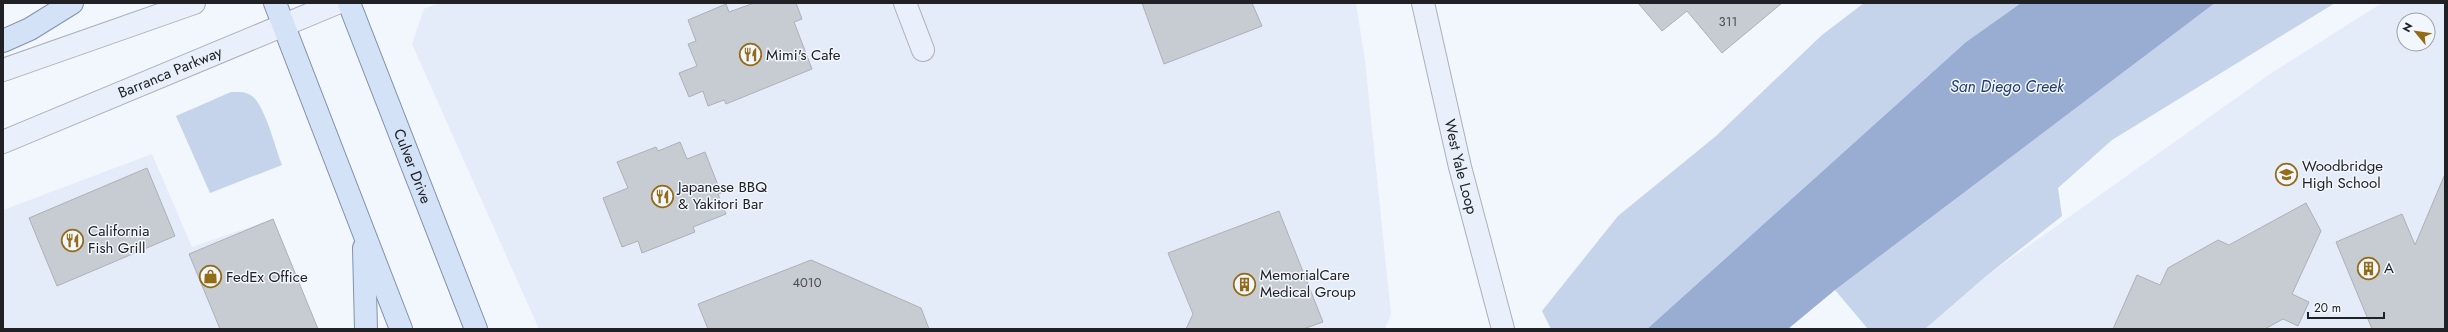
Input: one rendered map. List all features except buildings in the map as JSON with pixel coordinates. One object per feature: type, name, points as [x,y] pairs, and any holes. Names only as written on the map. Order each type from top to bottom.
[{"type":"main road","points":[[3,41],[30,29],[72,3]]},
{"type":"main road","points":[[3,70],[194,3]]},
{"type":"main road","points":[[275,3],[401,329]]},
{"type":"main road","name":"Barranca Parkway","points":[[3,142],[337,3]]},
{"type":"main road","name":"Culver Drive","points":[[349,3],[476,329]]},
{"type":"main road","points":[[905,3],[923,50]]},
{"type":"main road","name":"West Yale Loop","points":[[1423,3],[1460,167],[1502,326]]},
{"type":"main road","points":[[363,231],[366,329]]},
{"type":"shaded area","points":[[439,3],[1356,3],[1365,61],[1391,314],[1385,329],[539,329],[412,44],[424,9]]},
{"type":"shaded area","points":[[1864,3],[2021,3],[1966,42],[1647,329],[1551,329],[1542,311],[1618,216],[1716,136],[1822,35]]},
{"type":"shaded area","points":[[2215,3],[2335,3],[2112,140],[2058,188],[2062,216],[1985,277],[1925,329],[1868,329],[1835,290]]},
{"type":"shaded area","name":"Woodbridge High School","points":[[2382,3],[2445,3],[2445,329],[1925,329],[1985,277],[2270,74]]},
{"type":"shaded area","points":[[231,92],[247,93],[257,101],[270,128],[282,165],[210,193],[176,116]]},
{"type":"shaded area","points":[[152,154],[192,247],[273,219],[318,329],[3,329],[3,210]]},
{"type":"water","name":"San Diego Creek","points":[[2021,3],[2215,3],[1835,290],[1788,329],[1647,329],[1966,42]]},
{"type":"place","name":"Mimi's Cafe","points":[[750,55]]},
{"type":"place","name":"Woodbridge High School","points":[[2286,175]]},
{"type":"place","name":"Japanese BBQ & Yakitori Bar","points":[[663,196]]},
{"type":"place","name":"California Fish Grill","points":[[72,240]]},
{"type":"place","name":"A","points":[[2368,268]]},
{"type":"place","name":"FedEx Office","points":[[210,277]]},
{"type":"place","name":"MemorialCare Medical Group","points":[[1244,284]]}]
